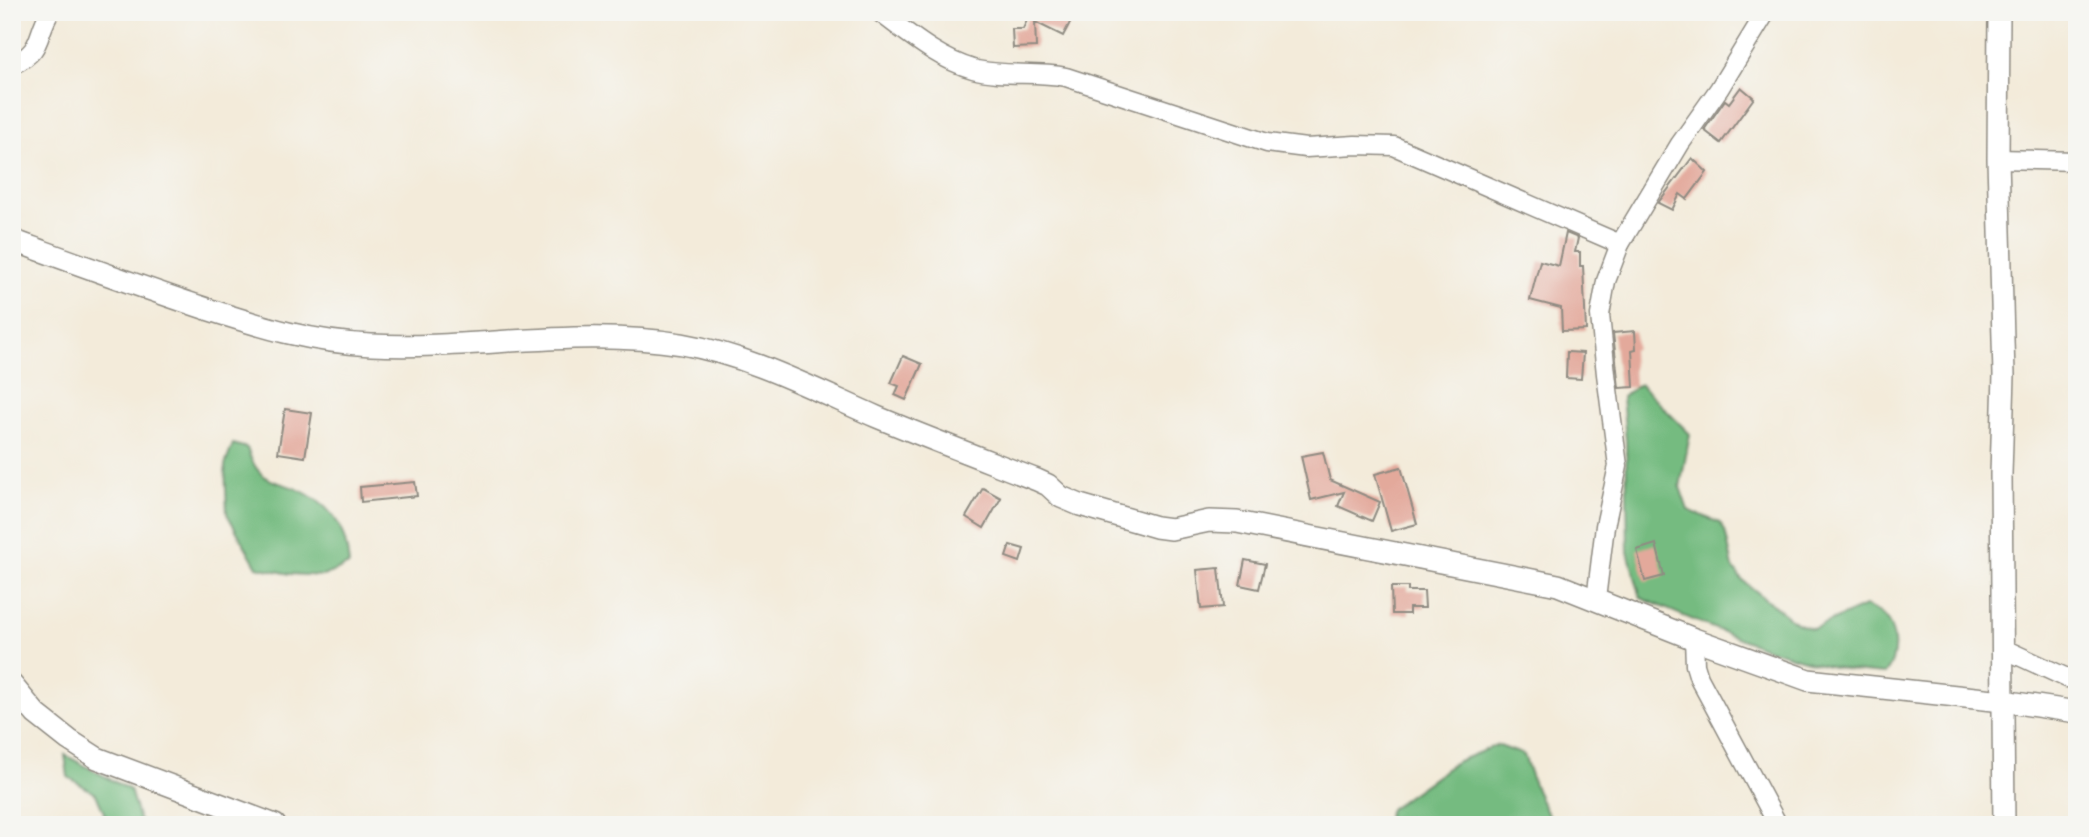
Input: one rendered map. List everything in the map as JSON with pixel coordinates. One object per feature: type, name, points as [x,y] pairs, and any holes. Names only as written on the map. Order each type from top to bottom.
[{"type":"street","points":[[12,65],[28,56],[37,46],[50,12]]},
{"type":"street","points":[[879,12],[926,46],[972,69],[1066,77],[1267,143],[1306,148],[1394,146],[1620,244]]},
{"type":"street","points":[[1596,599],[1605,526],[1619,466],[1606,374],[1601,306],[1606,281],[1620,244],[1680,144],[1719,89],[1766,12]]},
{"type":"street","points":[[1999,12],[1998,159],[2004,374],[2001,474],[2004,825]]},
{"type":"street","points":[[1998,159],[2077,161]]},
{"type":"street","points":[[12,240],[172,298],[304,338],[369,345],[425,346],[622,339],[679,344],[710,350],[779,373],[937,442],[1037,480],[1048,485],[1061,497],[1123,519],[1171,529],[1209,521],[1237,522],[1558,585],[1694,639],[1808,680],[2003,701],[2077,712]]},
{"type":"street","points":[[1694,639],[1695,665],[1699,678],[1778,825]]},
{"type":"street","points":[[2004,649],[2077,680]]},
{"type":"street","points":[[12,685],[36,714],[97,758],[275,825]]},
{"type":"green space","points":[[1640,384],[1690,434],[1680,487],[1688,510],[1720,523],[1725,531],[1733,567],[1742,580],[1796,623],[1813,629],[1865,606],[1880,613],[1891,627],[1894,644],[1892,660],[1885,674],[1823,665],[1792,656],[1729,635],[1641,598],[1628,552],[1626,440],[1622,397]]},
{"type":"green space","points":[[233,444],[247,448],[252,461],[264,476],[307,494],[333,515],[345,542],[349,565],[323,576],[290,574],[257,567],[227,514],[225,465]]},
{"type":"green space","points":[[1497,745],[1524,755],[1536,790],[1553,825],[1384,825],[1390,809],[1456,762]]},
{"type":"green space","points":[[65,755],[130,790],[139,820],[146,825],[79,825],[105,815],[96,794],[68,777]]},
{"type":"building","points":[[1017,12],[1064,12],[1073,17],[1063,36],[1035,22],[1036,47],[1013,48],[1012,29],[1023,29],[1028,18]]},
{"type":"building","points":[[1741,87],[1754,98],[1721,143],[1704,130],[1725,100],[1729,103]]},
{"type":"building","points":[[1692,158],[1707,172],[1687,199],[1680,194],[1672,210],[1658,203]]},
{"type":"building","points":[[1566,233],[1578,238],[1575,252],[1580,252],[1580,266],[1583,266],[1586,330],[1562,331],[1561,308],[1530,300],[1540,261],[1559,266]]},
{"type":"building","points":[[1635,331],[1636,349],[1632,350],[1634,387],[1619,388],[1613,333]]},
{"type":"building","points":[[1567,352],[1583,353],[1581,379],[1566,378]]},
{"type":"building","points":[[903,356],[922,364],[906,400],[895,395],[899,386],[891,383]]},
{"type":"building","points":[[285,409],[312,413],[305,457],[278,453]]},
{"type":"building","points":[[1323,452],[1330,480],[1380,502],[1372,521],[1338,506],[1344,492],[1311,500],[1301,456]]},
{"type":"building","points":[[1401,467],[1417,524],[1391,531],[1375,474]]},
{"type":"building","points":[[415,482],[417,496],[361,502],[360,487]]},
{"type":"building","points":[[983,488],[1001,498],[984,528],[966,517]]},
{"type":"building","points":[[1656,544],[1664,576],[1645,581],[1637,550]]},
{"type":"building","points":[[1010,545],[1024,549],[1020,562],[1006,557]]},
{"type":"building","points":[[1245,560],[1265,564],[1259,589],[1240,585]]},
{"type":"building","points":[[1219,568],[1223,607],[1201,609],[1197,570]]},
{"type":"building","points":[[1391,587],[1424,591],[1425,608],[1409,608],[1409,614],[1392,614]]}]
